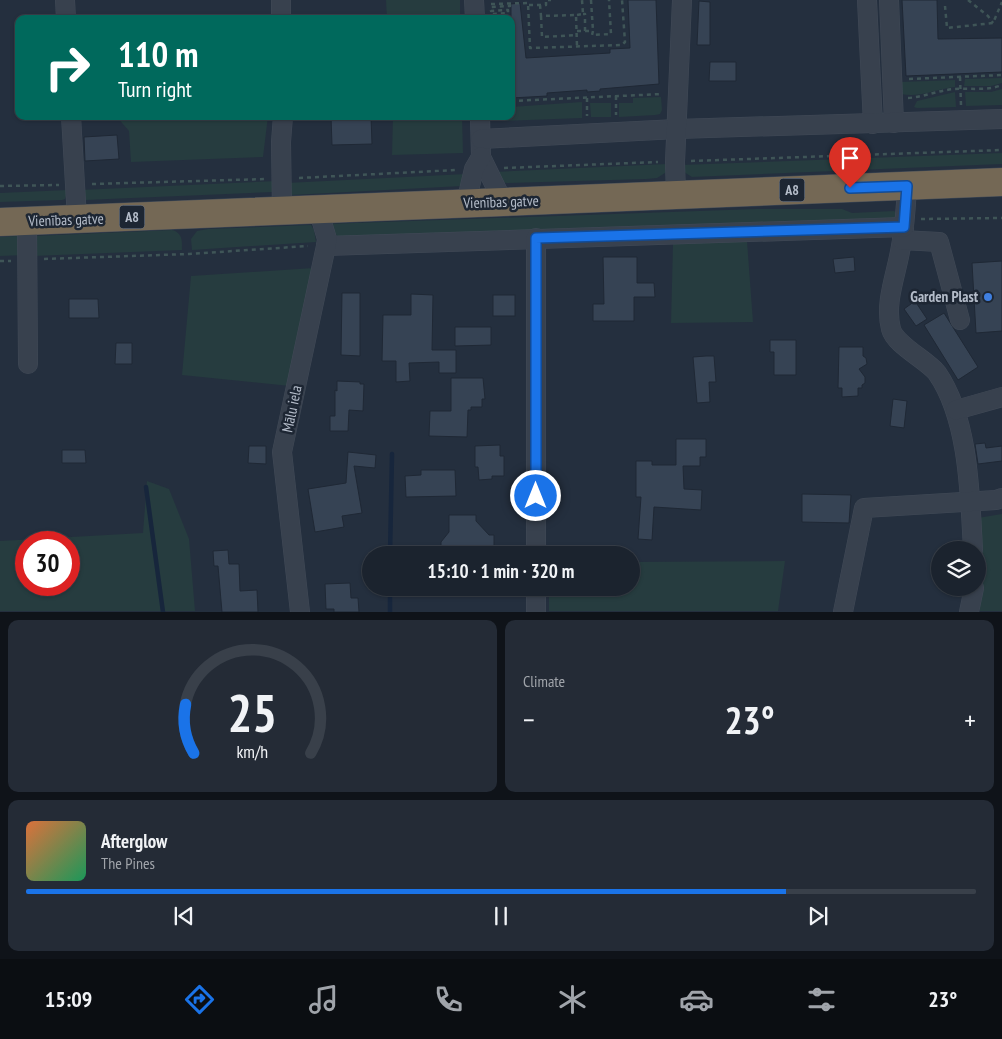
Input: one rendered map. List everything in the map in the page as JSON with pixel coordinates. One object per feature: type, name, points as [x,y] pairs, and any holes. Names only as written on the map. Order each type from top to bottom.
[{"type":"highway","name":"Vienības gatve","points":[[13,222],[1002,182]]},
{"type":"street","points":[[65,0],[66,15]]},
{"type":"street","points":[[281,0],[281,15]]},
{"type":"street","points":[[676,195],[674,162],[682,0]]},
{"type":"street","points":[[867,0],[873,124]]},
{"type":"street","points":[[889,0],[894,123]]},
{"type":"street","points":[[481,148],[676,129],[1002,119]]},
{"type":"street","points":[[71,120],[77,219]]},
{"type":"street","points":[[282,210],[281,142],[284,120]]},
{"type":"street","points":[[466,203],[481,148],[480,120]]},
{"type":"street","points":[[481,148],[503,202]]},
{"type":"street","points":[[907,186],[903,233],[888,307],[891,331],[906,348],[935,371],[948,391],[956,410],[962,435],[971,501],[973,541]]},
{"type":"street","name":"Mālu iela","points":[[300,612],[282,452],[326,243],[318,209]]},
{"type":"street","points":[[13,222],[28,260],[28,364]]},
{"type":"street","points":[[326,243],[903,233],[939,242],[960,320]]},
{"type":"street","points":[[536,238],[536,546]]},
{"type":"street","points":[[956,410],[1002,397]]},
{"type":"street","points":[[843,612],[864,508],[996,500],[1002,498]]},
{"type":"street","points":[[536,596],[536,612]]},
{"type":"street","points":[[969,612],[972,596]]},
{"type":"path","points":[[478,8],[527,3],[546,5],[546,0],[551,0]]},
{"type":"path","points":[[582,0],[586,31]]},
{"type":"path","points":[[591,0],[592,35],[611,34],[609,0]]},
{"type":"path","points":[[527,3],[530,48],[622,45],[625,42],[622,0]]},
{"type":"path","points":[[968,0],[988,16],[993,24]]},
{"type":"path","points":[[993,24],[1002,2]]},
{"type":"path","points":[[492,15],[508,13],[508,10],[491,11],[491,7],[510,6],[510,4]]},
{"type":"path","points":[[540,5],[542,37],[593,30]]},
{"type":"path","points":[[945,6],[947,28],[993,24]]},
{"type":"path","points":[[541,16],[584,14]]},
{"type":"path","points":[[576,15],[577,46]]},
{"type":"path","points":[[907,79],[1002,75]]},
{"type":"path","points":[[960,77],[961,109]]},
{"type":"path","points":[[906,98],[920,98],[938,92],[960,89],[994,88],[1002,85]]},
{"type":"path","points":[[515,101],[669,94]]},
{"type":"path","points":[[616,96],[616,119]]},
{"type":"path","points":[[587,98],[587,120]]},
{"type":"path","points":[[0,261],[189,254],[313,246],[326,243]]},
{"type":"green space","points":[[386,0],[460,0],[460,15],[387,15]]},
{"type":"green space","points":[[1002,78],[1002,83],[991,86],[964,86],[965,79]]},
{"type":"green space","points":[[955,80],[955,87],[915,95],[901,94],[900,82]]},
{"type":"green space","points":[[1002,89],[1002,105],[966,106],[965,92],[991,92]]},
{"type":"green space","points":[[955,92],[956,107],[914,107],[917,101]]},
{"type":"green space","points":[[661,97],[662,110],[660,114],[619,117],[619,103],[633,103],[633,98]]},
{"type":"green space","points":[[582,102],[582,118],[502,121],[500,120],[515,120],[515,107]]},
{"type":"green space","points":[[590,103],[611,103],[611,117],[591,117]]},
{"type":"green space","points":[[119,120],[268,120],[263,157],[131,162],[129,131]]},
{"type":"green space","points":[[393,120],[462,120],[463,153],[392,155]]},
{"type":"green space","points":[[1002,153],[1002,164],[692,177],[684,172],[681,165]]},
{"type":"green space","points":[[667,164],[665,173],[657,178],[646,179],[507,183],[502,182],[494,172]]},
{"type":"green space","points":[[466,174],[462,186],[291,195],[287,193],[286,183]]},
{"type":"green space","points":[[277,181],[273,192],[85,200],[80,190]]},
{"type":"green space","points":[[68,190],[65,199],[62,200],[0,202],[0,193]]},
{"type":"green space","points":[[756,209],[842,209],[852,213],[894,211],[898,215],[897,218],[340,239],[327,224]]},
{"type":"green space","points":[[311,225],[316,242],[192,250],[191,239],[197,231]]},
{"type":"green space","points":[[172,230],[180,235],[182,250],[33,256],[34,236]]},
{"type":"green space","points":[[18,236],[25,255],[0,256],[0,237]]},
{"type":"green space","points":[[747,241],[753,322],[671,323],[673,244]]},
{"type":"green space","points":[[314,268],[290,386],[182,375],[191,276]]},
{"type":"green space","points":[[147,481],[169,489],[189,539],[195,611],[0,611],[0,541],[15,540],[15,596],[80,596],[80,537],[143,533]]},
{"type":"green space","points":[[1002,514],[1002,611],[980,611],[980,596],[986,596],[986,541],[978,541],[978,518]]},
{"type":"green space","points":[[785,561],[778,611],[549,611],[549,596],[640,596],[640,562]]},
{"type":"building","points":[[628,0],[656,0],[659,84],[600,89],[600,91],[547,93],[547,96],[515,98],[515,15],[511,15],[511,4],[520,3],[526,58],[610,53],[610,49],[630,48]]},
{"type":"building","points":[[902,0],[937,0],[938,39],[1002,38],[1002,72],[906,76]]},
{"type":"building","points":[[699,1],[710,2],[710,45],[697,45]]},
{"type":"building","points":[[710,62],[736,62],[736,81],[709,81]]},
{"type":"building","points":[[331,120],[371,120],[372,144],[332,145]]},
{"type":"building","points":[[117,135],[119,159],[85,161],[84,137]]},
{"type":"building","points":[[603,257],[637,257],[637,283],[654,283],[655,297],[634,297],[634,321],[593,321],[593,304],[604,304]]},
{"type":"building","points":[[854,257],[855,271],[835,273],[833,259]]},
{"type":"building","name":"Garden Plast","points":[[1002,261],[1002,331],[976,333],[972,263]]},
{"type":"building","points":[[342,293],[360,293],[360,356],[341,355]]},
{"type":"building","points":[[411,294],[433,295],[432,350],[456,350],[456,373],[439,373],[439,362],[409,363],[410,381],[396,382],[396,361],[382,361],[383,315],[411,315]]},
{"type":"building","points":[[493,295],[515,295],[515,316],[493,316]]},
{"type":"building","points":[[69,299],[98,299],[99,318],[69,318]]},
{"type":"building","points":[[915,301],[927,319],[916,326],[904,309]]},
{"type":"building","points":[[944,313],[978,367],[958,380],[924,325]]},
{"type":"building","points":[[455,327],[491,327],[491,345],[455,346]]},
{"type":"building","points":[[770,340],[796,340],[796,375],[774,375],[774,352],[770,352]]},
{"type":"building","points":[[116,343],[132,343],[132,364],[115,364]]},
{"type":"building","points":[[839,347],[863,347],[863,356],[866,358],[867,364],[859,369],[865,377],[865,383],[862,385],[862,388],[858,388],[858,396],[842,397],[842,388],[838,388]]},
{"type":"building","points":[[714,356],[716,382],[709,382],[710,402],[697,403],[693,357]]},
{"type":"building","points":[[451,378],[483,378],[485,399],[482,399],[482,407],[471,407],[471,410],[468,410],[467,437],[429,436],[430,411],[451,411]]},
{"type":"building","points":[[337,381],[360,382],[360,384],[364,384],[363,411],[349,410],[348,431],[330,431],[330,416],[335,416]]},
{"type":"building","points":[[893,399],[907,401],[904,428],[890,426]]},
{"type":"building","points":[[676,439],[706,439],[706,457],[700,457],[700,466],[683,466],[684,489],[702,490],[701,510],[654,507],[652,540],[638,539],[641,497],[636,497],[636,461],[652,461],[652,465],[676,465]]},
{"type":"building","points":[[985,443],[986,448],[1002,446],[1002,461],[978,464],[975,444]]},
{"type":"building","points":[[500,445],[500,456],[504,456],[504,476],[492,476],[492,479],[479,480],[478,467],[475,467],[475,446]]},
{"type":"building","points":[[249,446],[266,446],[266,464],[248,463]]},
{"type":"building","points":[[62,450],[85,450],[86,463],[62,463]]},
{"type":"building","points":[[348,452],[376,455],[375,468],[354,466],[362,513],[342,516],[344,527],[315,532],[308,489],[346,483]]},
{"type":"building","points":[[421,470],[455,470],[456,496],[406,497],[405,476],[421,475]]},
{"type":"building","points":[[802,494],[851,495],[849,523],[802,522]]},
{"type":"building","points":[[449,515],[476,515],[476,521],[489,535],[494,535],[494,546],[441,546],[441,542],[449,532]]},
{"type":"building","points":[[228,550],[229,564],[239,564],[240,591],[257,590],[258,612],[222,612],[218,566],[214,566],[213,551]]},
{"type":"building","points":[[350,583],[351,598],[358,598],[359,612],[334,612],[334,609],[326,609],[325,584]]},
{"type":"waterway","points":[[390,546],[392,454]]},
{"type":"waterway","points":[[146,487],[163,612]]},
{"type":"waterway","points":[[390,596],[390,612]]},
{"type":"place","name":"Garden Plast","points":[[988,297]]},
{"type":"route","points":[[536,496],[536,238],[904,227],[907,186],[850,188]]}]
